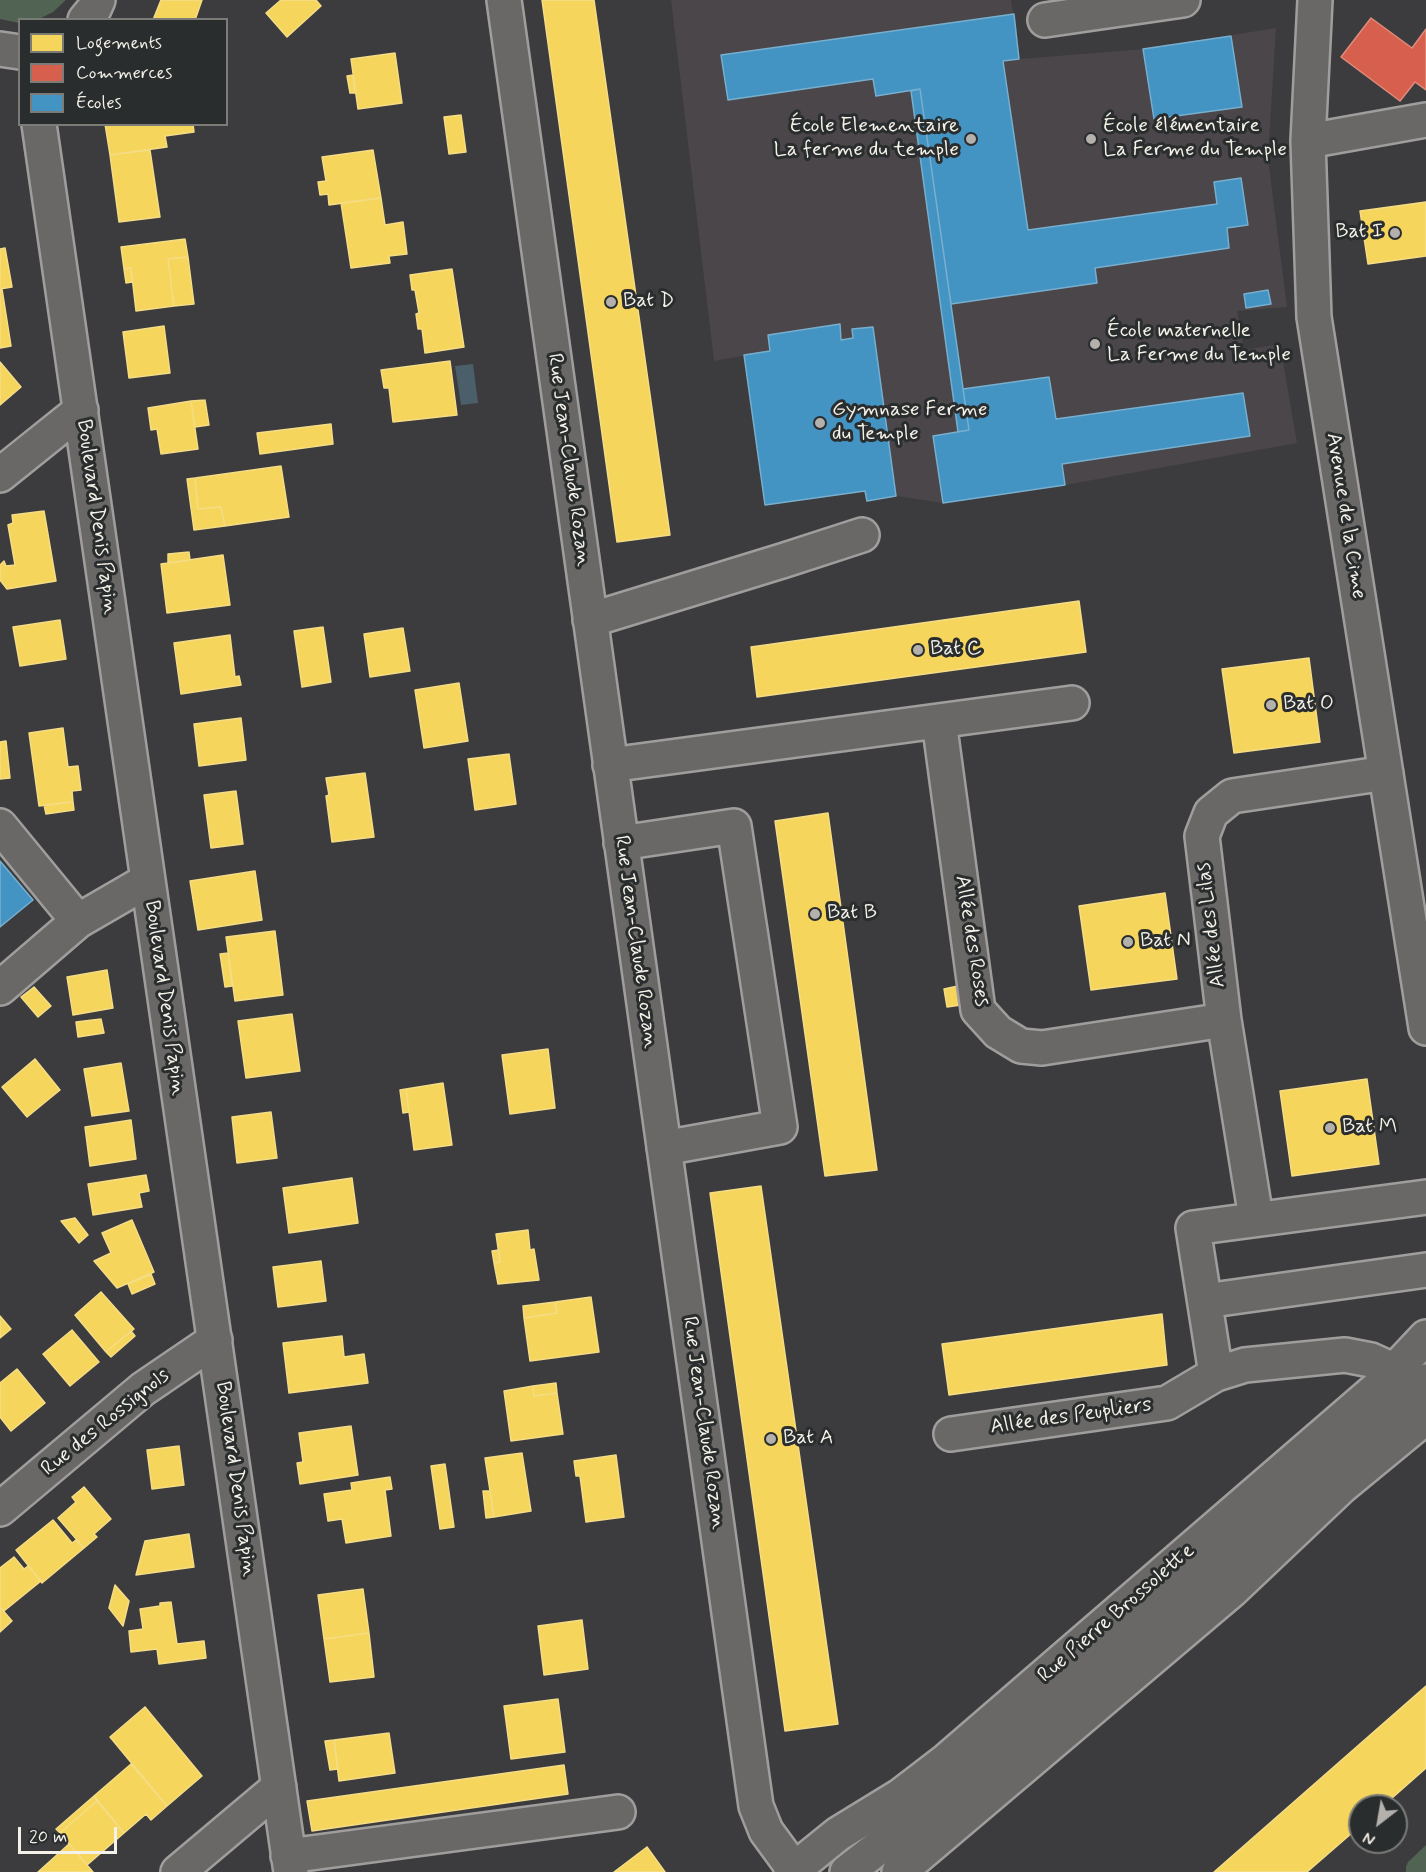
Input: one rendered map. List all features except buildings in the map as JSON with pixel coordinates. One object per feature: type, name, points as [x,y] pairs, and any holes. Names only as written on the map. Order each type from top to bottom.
[{"type":"street","points":[[87,18],[98,0]]},
{"type":"street","name":"Rue Jean-Claude Rozan","points":[[504,0],[756,1806],[766,1831],[794,1871]]},
{"type":"street","points":[[1045,20],[1183,0]]},
{"type":"street","name":"Avenue de la Cime","points":[[1315,0],[1308,141],[1314,317],[1426,1028]]},
{"type":"street","points":[[0,49],[18,52]]},
{"type":"street","points":[[1308,141],[1426,120]]},
{"type":"street","name":"Boulevard Denis Papin","points":[[39,126],[290,1864]]},
{"type":"street","points":[[0,475],[81,410]]},
{"type":"street","points":[[590,620],[785,561],[862,535]]},
{"type":"street","points":[[610,765],[1072,704]]},
{"type":"street","name":"Allée des Roses","points":[[939,721],[978,1010],[998,1032],[1021,1046],[1042,1048],[1224,1020]]},
{"type":"street","name":"Allée des Lilas","points":[[1256,1218],[1224,1020],[1202,836],[1211,813],[1232,796],[1386,773]]},
{"type":"street","points":[[0,826],[78,921]]},
{"type":"street","points":[[621,843],[734,826],[780,1127],[664,1148]]},
{"type":"street","points":[[0,988],[78,921],[147,881]]},
{"type":"street","points":[[1216,1374],[1193,1228],[1426,1197]]},
{"type":"street","points":[[1205,1301],[1426,1270]]},
{"type":"street","name":"Rue Pierre Brossolette","points":[[794,1871],[837,1834],[900,1797],[947,1760],[1379,1387],[1426,1337]]},
{"type":"street","name":"Rue des Rossignols","points":[[0,1509],[143,1389],[215,1340]]},
{"type":"street","name":"Allée des Peupliers","points":[[951,1434],[1167,1403],[1216,1374],[1245,1365],[1345,1355],[1371,1360],[1395,1371]]},
{"type":"street","points":[[847,1872],[974,1773],[1119,1651],[1426,1381]]},
{"type":"street","points":[[899,1872],[1231,1591],[1342,1486],[1426,1418]]},
{"type":"street","points":[[178,1872],[279,1787]]},
{"type":"street","points":[[290,1864],[618,1812]]},
{"type":"shaded area","points":[[671,0],[1011,0],[1020,59],[1144,49],[1276,28],[1268,159],[1287,307],[1237,311],[1244,350],[1280,344],[1297,443],[1065,485],[943,503],[896,496],[873,327],[852,329],[853,338],[841,340],[839,324],[768,335],[770,351],[714,361]]},
{"type":"green space","points":[[0,0],[66,0],[53,12],[41,18],[18,18],[18,23],[0,19]]},
{"type":"green space","points":[[1426,1845],[1426,1872],[1406,1872],[1408,1862]]},
{"type":"water","points":[[473,364],[478,403],[461,405],[455,366]]},
{"type":"place","name":"École Elementaire La ferme du temple","points":[[971,139]]},
{"type":"place","name":"École élémentaire La Ferme du Temple","points":[[1091,139]]},
{"type":"place","name":"Bat I","points":[[1395,233]]},
{"type":"place","name":"Bat D","points":[[611,302]]},
{"type":"place","name":"École maternelle La Ferme du Temple","points":[[1095,344]]},
{"type":"place","name":"Gymnase Ferme du Temple","points":[[820,423]]},
{"type":"place","name":"Bat C","points":[[918,650]]},
{"type":"place","name":"Bat O","points":[[1271,705]]},
{"type":"place","name":"Bat B","points":[[815,914]]},
{"type":"place","name":"Bat N","points":[[1128,942]]},
{"type":"place","name":"Bat M","points":[[1330,1128]]},
{"type":"place","name":"Bat A","points":[[771,1439]]}]
